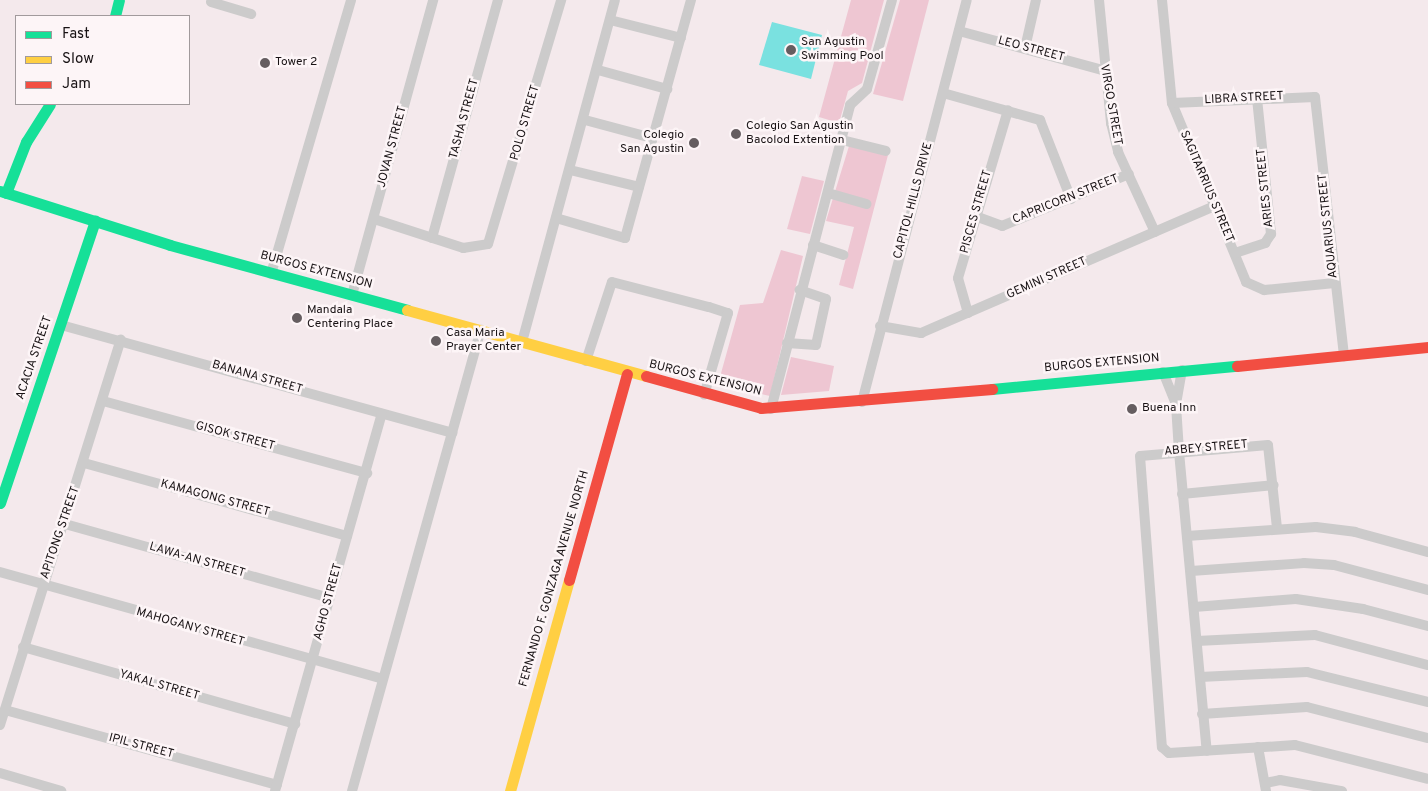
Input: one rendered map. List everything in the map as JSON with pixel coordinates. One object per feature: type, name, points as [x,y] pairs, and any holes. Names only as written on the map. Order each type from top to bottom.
[{"type":"main road","points":[[115,15],[119,0]]},
{"type":"main road","points":[[3,192],[26,142],[49,105]]},
{"type":"main road","name":"BURGOS EXTENSION","points":[[3,192],[95,222],[271,274],[352,294],[481,330],[704,395],[771,409],[862,402],[1428,347]]},
{"type":"main road","name":"ACACIA STREET","points":[[0,503],[95,222]]},
{"type":"main road","name":"FERNANDO F. GONZAGA AVENUE NORTH","points":[[510,791],[627,374]]},
{"type":"street","points":[[271,274],[352,0]]},
{"type":"street","name":"JOVAN STREET","points":[[352,294],[433,0]]},
{"type":"street","name":"TASHA STREET","points":[[432,238],[498,0]]},
{"type":"street","name":"POLO STREET","points":[[432,238],[472,250],[488,244],[561,0]]},
{"type":"street","points":[[556,218],[625,238],[690,0]]},
{"type":"street","points":[[771,409],[800,290],[853,98],[869,85],[892,0]]},
{"type":"street","name":"CAPITOL HILLS DRIVE","points":[[862,402],[880,326],[967,0]]},
{"type":"street","points":[[1025,48],[1036,0]]},
{"type":"street","name":"VIRGO STREET","points":[[1099,0],[1102,70],[1118,152],[1155,232]]},
{"type":"street","name":"SAGITARRIUS STREET","points":[[1162,0],[1172,103],[1212,207],[1235,253],[1246,282],[1256,288],[1335,283]]},
{"type":"street","points":[[522,342],[585,120],[610,20],[611,1]]},
{"type":"street","points":[[211,2],[252,14]]},
{"type":"street","points":[[610,20],[681,38]]},
{"type":"street","name":"LEO STREET","points":[[959,31],[1102,70]]},
{"type":"street","points":[[598,70],[667,89]]},
{"type":"street","points":[[943,93],[1040,120],[1071,199]]},
{"type":"street","name":"LIBRA STREET","points":[[1172,103],[1315,97]]},
{"type":"street","name":"AQUARIUS STREET","points":[[1315,97],[1344,356]]},
{"type":"street","name":"ARIES STREET","points":[[1235,253],[1265,244],[1271,234],[1257,99]]},
{"type":"street","name":"PISCES STREET","points":[[968,313],[958,278],[1008,110]]},
{"type":"street","points":[[585,120],[652,138]]},
{"type":"street","points":[[842,140],[886,150]]},
{"type":"street","points":[[570,170],[639,187]]},
{"type":"street","name":"CAPRICORN STREET","points":[[975,216],[1002,226],[1129,174]]},
{"type":"street","points":[[828,193],[866,204]]},
{"type":"street","name":"GEMINI STREET","points":[[880,326],[921,333],[1212,207]]},
{"type":"street","points":[[374,219],[432,238]]},
{"type":"street","points":[[813,245],[843,256]]},
{"type":"street","points":[[586,361],[612,282],[709,307],[728,313],[704,395]]},
{"type":"street","points":[[787,343],[816,345],[826,299],[800,290]]},
{"type":"street","name":"BANANA STREET","points":[[61,325],[122,340],[452,433]]},
{"type":"street","points":[[352,791],[481,330]]},
{"type":"street","name":"APITONG STREET","points":[[0,725],[23,647],[84,463],[122,340]]},
{"type":"street","points":[[1182,370],[1176,405],[1179,452],[1202,714],[1207,751],[1295,745],[1324,749],[1428,779]]},
{"type":"street","points":[[1163,372],[1176,405]]},
{"type":"street","name":"GISOK STREET","points":[[103,401],[366,473]]},
{"type":"street","name":"AGHO STREET","points":[[276,788],[382,414]]},
{"type":"street","name":"ABBEY STREET","points":[[1207,751],[1169,753],[1161,741],[1140,456],[1263,444],[1270,449],[1274,485]]},
{"type":"street","name":"KAMAGONG STREET","points":[[84,463],[347,536]]},
{"type":"street","points":[[1182,494],[1274,485],[1277,528]]},
{"type":"street","name":"LAWA-AN STREET","points":[[64,524],[330,598]]},
{"type":"street","points":[[1187,536],[1277,528],[1355,532],[1428,552]]},
{"type":"street","points":[[1190,571],[1304,563],[1334,565],[1428,590]]},
{"type":"street","name":"MAHOGANY STREET","points":[[0,572],[43,586],[312,662],[382,679]]},
{"type":"street","points":[[1194,607],[1296,599],[1363,609],[1428,626]]},
{"type":"street","points":[[1197,641],[1315,635],[1428,665]]},
{"type":"street","name":"YAKAL STREET","points":[[23,647],[295,724]]},
{"type":"street","points":[[1200,677],[1307,672],[1428,702]]},
{"type":"street","points":[[1202,714],[1307,707],[1428,738]]},
{"type":"street","name":"IPIL STREET","points":[[5,710],[276,788]]},
{"type":"street","points":[[1258,747],[1266,787],[1280,780],[1338,790]]},
{"type":"street","points":[[0,773],[61,791]]},
{"type":"shaded area","points":[[851,0],[884,0],[862,83],[848,91],[839,123],[819,117]]},
{"type":"shaded area","points":[[900,0],[929,0],[903,101],[873,94]]},
{"type":"shaded area","points":[[849,146],[888,155],[853,289],[839,285],[854,227],[826,221]]},
{"type":"shaded area","points":[[802,176],[824,181],[810,234],[787,229]]},
{"type":"shaded area","points":[[781,250],[803,256],[770,396],[718,384],[740,305],[763,303]]},
{"type":"shaded area","points":[[791,357],[834,366],[829,391],[781,395]]},
{"type":"water","name":"San Agustin Swimming Pool","points":[[772,22],[822,35],[811,79],[759,65]]},
{"type":"traffic: fast","points":[[115,15],[119,0]]},
{"type":"traffic: fast","points":[[6,193],[26,142],[49,105]]},
{"type":"traffic: fast","points":[[0,191],[170,245],[407,310]]},
{"type":"traffic: fast","points":[[0,503],[95,221]]},
{"type":"traffic: fast","points":[[992,389],[1237,366]]},
{"type":"traffic: slow","points":[[407,310],[646,376]]},
{"type":"traffic: slow","points":[[510,791],[569,580]]},
{"type":"traffic: jam","points":[[1237,366],[1428,347]]},
{"type":"traffic: jam","points":[[569,580],[627,374]]},
{"type":"traffic: jam","points":[[646,376],[761,408],[992,389]]},
{"type":"place","name":"San Agustin Swimming Pool","points":[[791,50]]},
{"type":"place","name":"Tower 2","points":[[265,63]]},
{"type":"place","name":"Colegio San Agustin Bacolod Extention","points":[[736,134]]},
{"type":"place","name":"Colegio San Agustin","points":[[694,143]]},
{"type":"place","name":"Mandala Centering Place","points":[[297,318]]},
{"type":"place","name":"Casa Maria Prayer Center","points":[[436,341]]},
{"type":"place","name":"Buena Inn","points":[[1132,409]]}]
